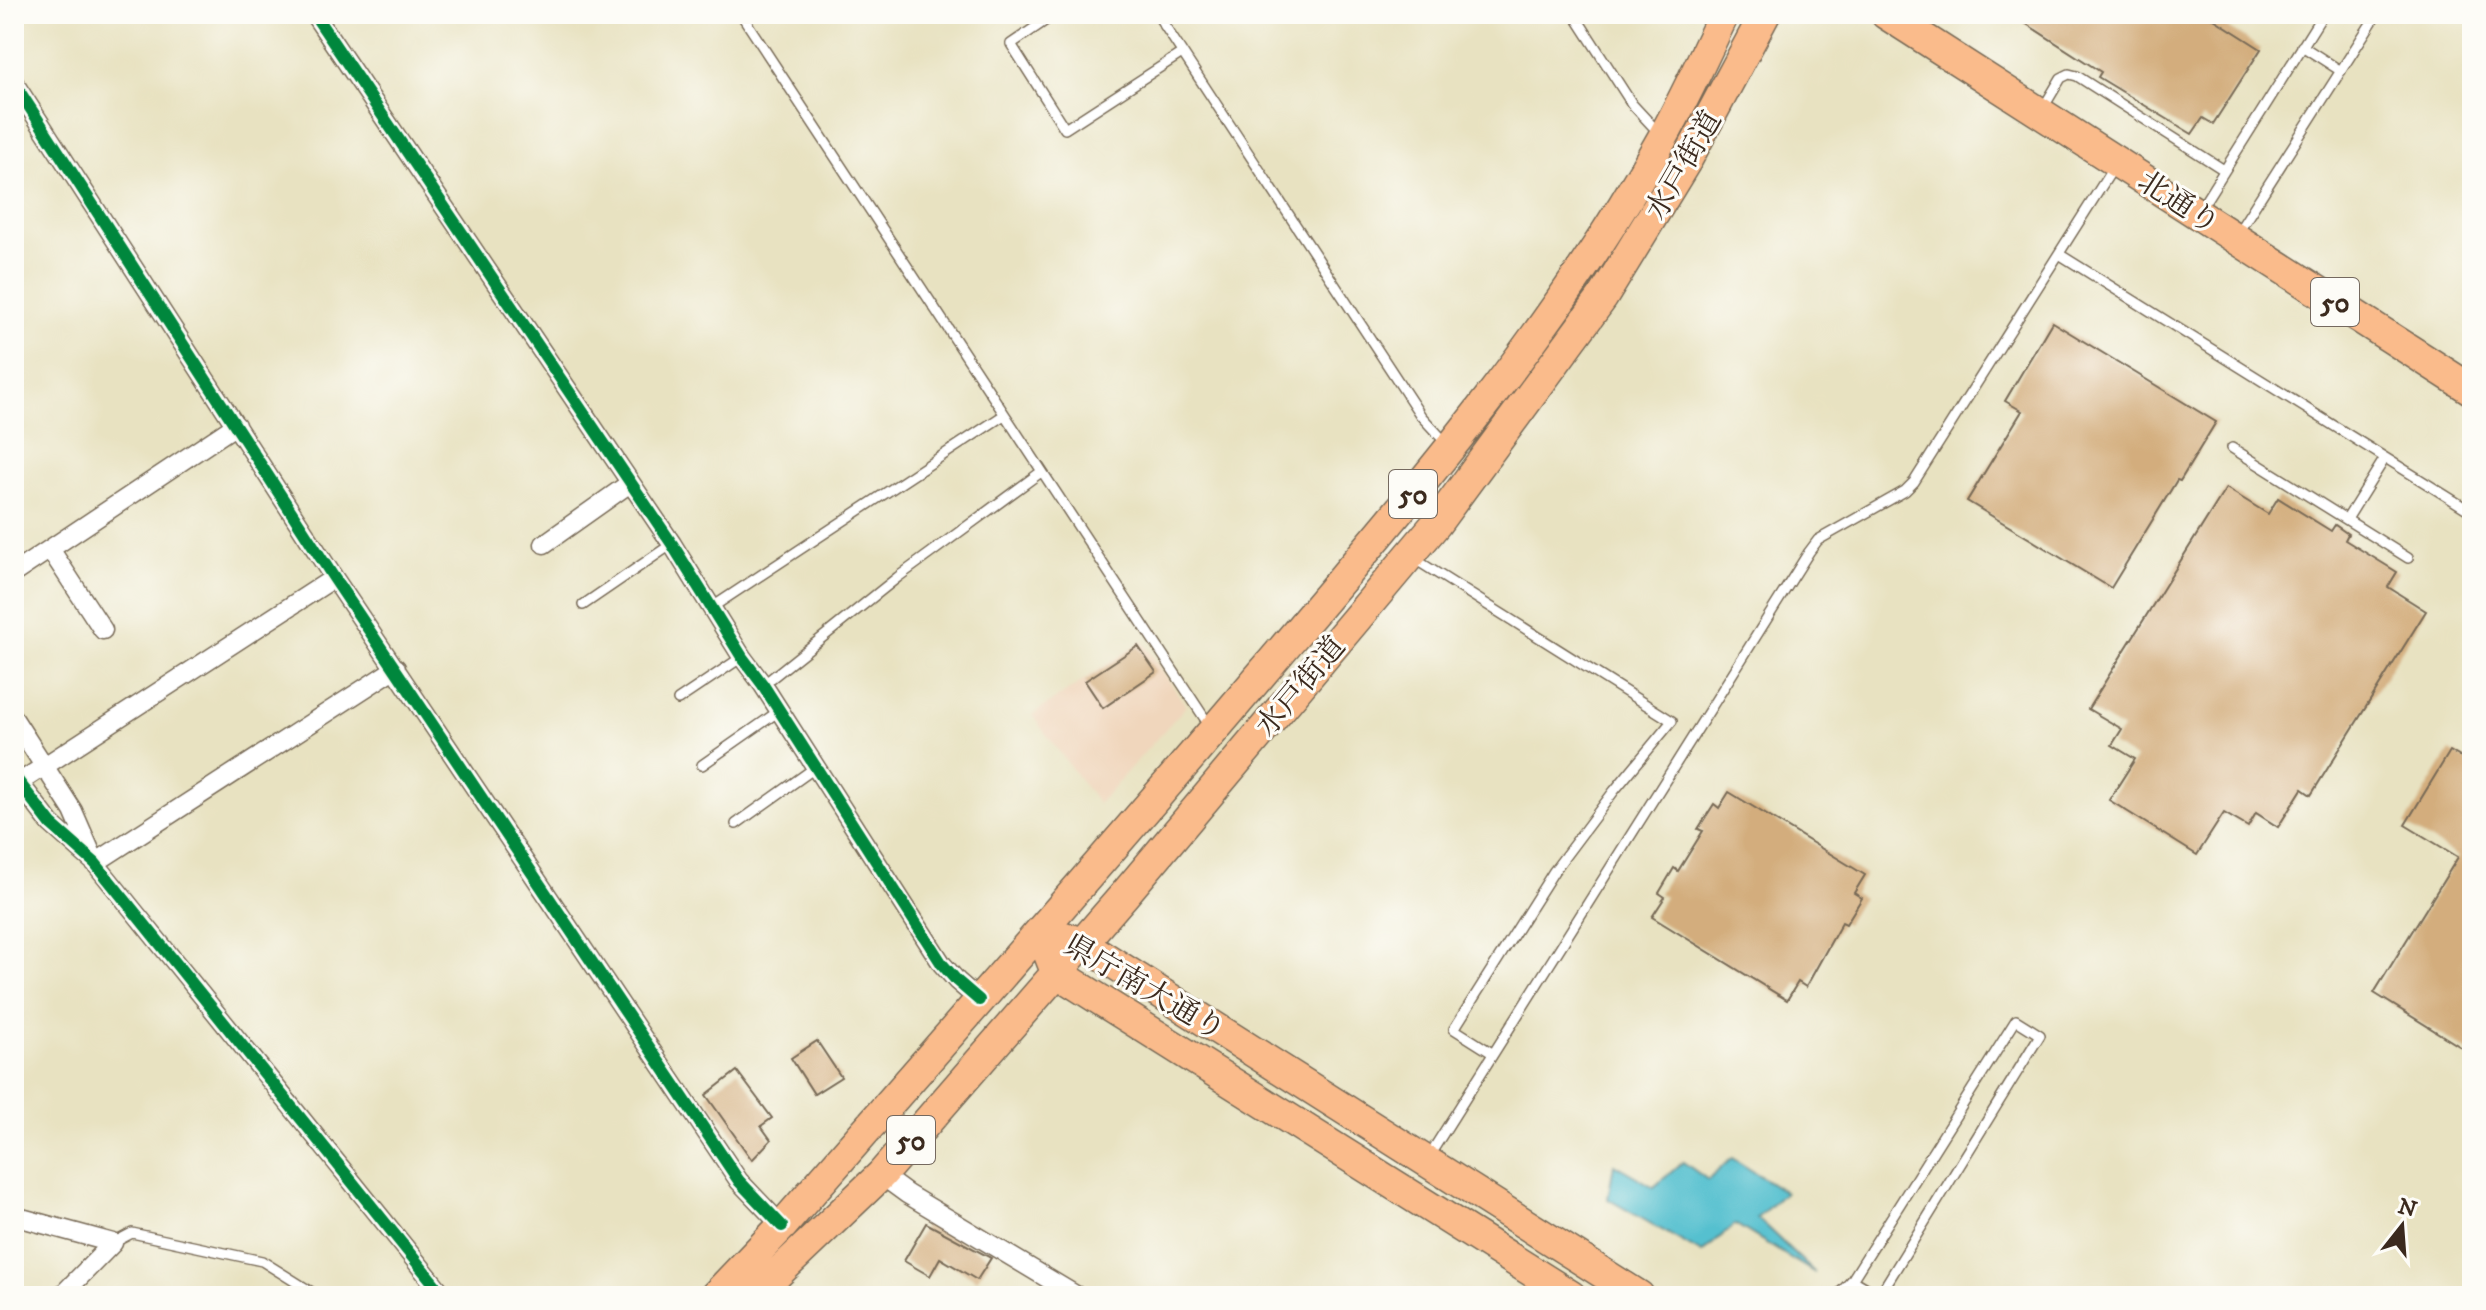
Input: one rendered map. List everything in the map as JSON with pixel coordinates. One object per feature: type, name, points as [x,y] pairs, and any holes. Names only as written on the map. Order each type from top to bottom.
[{"type":"main road","name":"水戸街道","points":[[715,1296],[782,1226],[1213,731],[1451,449],[1543,325],[1663,138],[1724,14]]},
{"type":"main road","name":"北通り","points":[[1886,14],[2472,390]]},
{"type":"main road","name":"水戸街道","points":[[754,1296],[881,1175],[1410,557],[1603,297],[1688,158],[1765,17]]},
{"type":"main road","points":[[1425,480],[1451,504]]},
{"type":"main road","name":"県庁南大通り","points":[[1039,930],[1082,943],[1639,1296]]},
{"type":"main road","name":"県庁南大通り","points":[[1039,930],[1056,972],[1537,1287],[1571,1296]]},
{"type":"street","points":[[314,14],[672,544],[942,964],[979,1000]]},
{"type":"street","points":[[14,83],[334,578],[739,1181],[782,1226]]},
{"type":"street","points":[[14,573],[236,425]]},
{"type":"street","points":[[544,544],[630,483]]},
{"type":"street","points":[[50,549],[103,630]]},
{"type":"street","points":[[334,578],[43,767],[17,779],[51,824],[95,863],[444,1296]]},
{"type":"street","points":[[95,863],[396,668]]},
{"type":"street","points":[[14,719],[73,811],[95,863]]},
{"type":"street","points":[[881,1175],[907,1194],[1077,1296]]},
{"type":"street","points":[[14,1216],[113,1243],[61,1296]]},
{"type":"lane","points":[[741,14],[1213,731]]},
{"type":"lane","points":[[1055,14],[1011,44],[1065,129],[1182,53]]},
{"type":"lane","points":[[1157,14],[1421,416],[1451,449]]},
{"type":"lane","points":[[1574,14],[1632,104],[1663,138]]},
{"type":"lane","points":[[2197,214],[2323,14]]},
{"type":"lane","points":[[2235,238],[2377,14]]},
{"type":"lane","points":[[2302,46],[2341,71]]},
{"type":"lane","points":[[2040,113],[2061,78],[2069,74],[2077,76],[2224,170]]},
{"type":"lane","points":[[1426,1161],[1809,552],[1827,534],[1905,491],[1914,482],[2117,162]]},
{"type":"lane","points":[[2059,254],[2472,512]]},
{"type":"lane","points":[[711,608],[1004,415]]},
{"type":"lane","points":[[2232,448],[2408,558]]},
{"type":"lane","points":[[2347,519],[2385,458]]},
{"type":"lane","points":[[763,685],[898,577],[1041,472]]},
{"type":"lane","points":[[583,605],[672,544]]},
{"type":"lane","points":[[1410,557],[1672,721],[1554,871],[1454,1029],[1492,1053]]},
{"type":"lane","points":[[678,700],[742,657]]},
{"type":"lane","points":[[702,765],[779,711]]},
{"type":"lane","points":[[736,824],[816,767]]},
{"type":"lane","points":[[1837,1296],[1852,1280],[2016,1020],[2040,1035],[1879,1296],[1852,1280]]},
{"type":"lane","points":[[113,1243],[132,1233],[262,1261],[318,1296]]},
{"type":"shaded area","points":[[1142,641],[1186,706],[1098,804],[1032,715]]},
{"type":"water","points":[[1732,1158],[1785,1192],[1757,1218],[1815,1273],[1735,1224],[1702,1253],[1608,1199],[1614,1164],[1654,1187],[1683,1162],[1708,1180]]},
{"type":"building","points":[[2011,14],[2206,14],[2261,49],[2213,124],[2203,118],[2192,134],[2098,77],[2101,72]]},
{"type":"building","points":[[2052,322],[2216,422],[2111,588],[1967,501],[2022,411],[2005,401]]},
{"type":"building","points":[[2226,488],[2268,514],[2278,498],[2331,531],[2335,525],[2348,534],[2345,540],[2397,572],[2388,587],[2426,611],[2311,795],[2302,789],[2278,827],[2256,813],[2248,827],[2224,813],[2197,855],[2109,800],[2135,759],[2112,745],[2122,729],[2088,709]]},
{"type":"building","points":[[1138,646],[1156,672],[1103,708],[1085,681]]},
{"type":"building","points":[[2450,751],[2472,764],[2472,1054],[2374,993],[2458,857],[2405,825]]},
{"type":"building","points":[[1729,792],[1865,875],[1854,893],[1862,898],[1846,924],[1842,922],[1806,987],[1798,982],[1787,1000],[1652,917],[1665,897],[1659,893],[1674,868],[1678,871],[1703,831],[1698,829],[1714,804],[1719,808]]},
{"type":"building","points":[[817,1041],[841,1077],[814,1094],[791,1058]]},
{"type":"building","points":[[737,1071],[772,1118],[761,1126],[771,1140],[752,1160],[706,1095]]},
{"type":"building","points":[[926,1223],[991,1258],[977,1280],[940,1258],[930,1276],[904,1261]]},
{"type":"cycle path","points":[[314,14],[672,544],[942,964],[979,1000]]},
{"type":"cycle path","points":[[14,83],[334,578],[739,1181],[782,1226]]},
{"type":"cycle path","points":[[14,776],[51,824],[95,863],[444,1296]]}]
